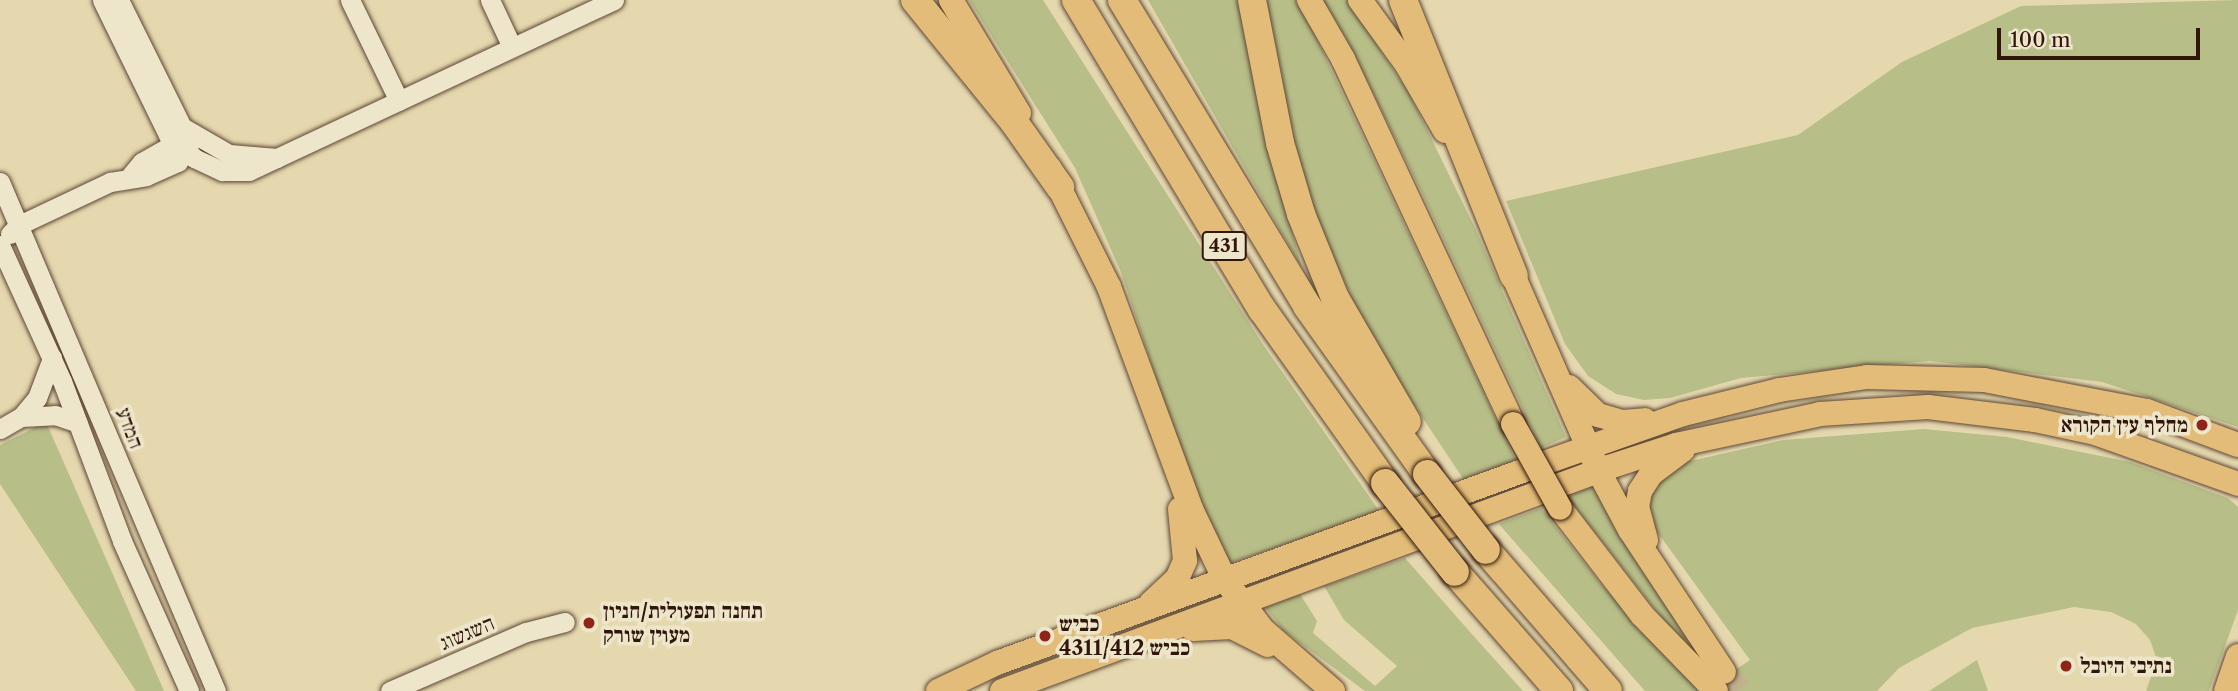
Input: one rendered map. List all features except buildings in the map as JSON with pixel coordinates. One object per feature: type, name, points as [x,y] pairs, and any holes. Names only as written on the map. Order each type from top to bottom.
[{"type":"highway","points":[[915,0],[1014,122],[1060,187]]},
{"type":"highway","points":[[1058,0],[1233,262]]},
{"type":"highway","name":"431","points":[[1076,0],[1233,262],[1385,483],[1455,572],[1558,691]]},
{"type":"highway","name":"431","points":[[1122,0],[1307,306],[1431,472],[1481,544],[1608,691]]},
{"type":"highway","points":[[1128,0],[1155,53]]},
{"type":"highway","points":[[1252,0],[1280,143],[1321,268],[1431,472]]},
{"type":"highway","points":[[1403,0],[1514,276]]},
{"type":"main road","points":[[951,0],[1060,187],[1110,287],[1191,509],[1225,580],[1238,602],[1304,668],[1333,691]]},
{"type":"main road","points":[[1309,0],[1343,59],[1513,424],[1560,508],[1642,615],[1720,681]]},
{"type":"main road","points":[[1360,0],[1421,86],[1514,276],[1598,470],[1720,681]]},
{"type":"main road","points":[[1554,366],[1585,407],[1610,421],[1683,414]]},
{"type":"main road","points":[[938,691],[997,663],[1683,414],[1824,382],[1930,376],[1984,380],[2103,400],[2238,445]]},
{"type":"main road","points":[[1002,691],[1043,684],[1144,639],[1238,602],[1598,470],[1711,436],[1854,410],[1928,407],[1978,412],[2095,433],[2235,484]]},
{"type":"main road","points":[[1137,614],[1169,590],[1185,561],[1186,538],[1164,433]]},
{"type":"main road","points":[[1671,594],[1643,532],[1638,498],[1651,474],[1670,457],[1711,436]]},
{"type":"main road","points":[[1144,639],[1212,626],[1231,627],[1304,668]]},
{"type":"main road","points":[[2226,691],[2238,656]]},
{"type":"street","points":[[102,0],[185,143],[222,171],[248,171],[285,158],[511,45],[614,0]]},
{"type":"street","points":[[119,0],[181,127],[185,143]]},
{"type":"street","points":[[350,0],[399,100]]},
{"type":"street","points":[[490,0],[511,45]]},
{"type":"street","points":[[185,143],[131,175],[9,225],[0,245],[6,266],[52,358],[130,560],[190,691]]},
{"type":"street","name":"המדע","points":[[0,182],[9,225],[216,691]]},
{"type":"street","points":[[0,429],[21,417],[37,398],[52,358]]},
{"type":"street","points":[[21,417],[55,415],[78,423]]},
{"type":"street","name":"השגשוג","points":[[390,691],[526,632],[565,622]]},
{"type":"green space","points":[[969,0],[1043,0],[1264,346],[1380,512],[1227,564],[1178,444],[1121,272],[1075,168]]},
{"type":"green space","points":[[1148,0],[1239,0],[1263,129],[1302,268]]},
{"type":"green space","points":[[1262,0],[1297,0],[1304,12],[1516,461],[1464,480],[1371,340],[1320,229],[1294,148]]},
{"type":"green space","points":[[1320,0],[1347,0],[1409,93],[1475,228],[1566,437],[1541,448],[1356,58]]},
{"type":"green space","points":[[2238,0],[2238,427],[2102,382],[1930,361],[1741,378],[1670,398],[1644,400],[1616,394],[1588,376],[1565,344],[1506,201],[1798,135],[1902,62],[2021,6]]},
{"type":"green space","points":[[46,422],[164,691],[136,691],[0,484],[0,445]]},
{"type":"green space","points":[[1924,429],[2007,437],[2130,462],[2228,498],[2238,507],[2238,610],[2209,691],[2146,691],[2157,660],[2150,640],[2136,624],[2111,612],[2074,607],[1972,628],[1899,668],[1877,691],[1734,691],[1719,681],[1750,660],[1653,526],[1647,504],[1653,486],[1682,463],[1783,440]]},
{"type":"green space","points":[[1597,485],[1647,578],[1689,639],[1680,641],[1566,495]]},
{"type":"green space","points":[[1541,508],[1600,583],[1699,691],[1645,691],[1499,524]]},
{"type":"green space","points":[[1405,558],[1523,691],[1365,691],[1284,631],[1265,607],[1300,594],[1317,621],[1313,633],[1375,686],[1397,666],[1344,620],[1324,586]]},
{"type":"green space","points":[[1977,660],[1988,691],[1929,691]]},
{"type":"tunnel","points":[[1724,672],[1740,691]]},
{"type":"place","name":"מחלף עין הקורא","points":[[2202,425]]},
{"type":"place","name":"תחנה תפעולית/חניון מעוין שורק","points":[[589,623]]},
{"type":"place","name":"כביש 4311/כביש 412","points":[[1045,636]]},
{"type":"place","name":"נתיבי היובל","points":[[2066,666]]}]
